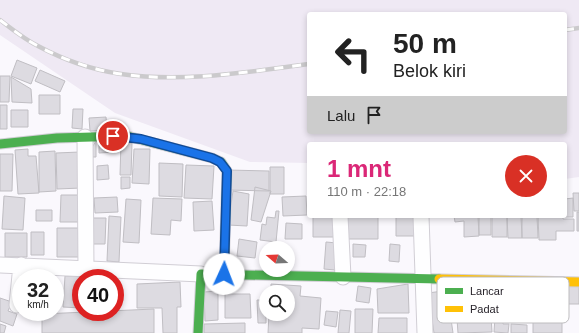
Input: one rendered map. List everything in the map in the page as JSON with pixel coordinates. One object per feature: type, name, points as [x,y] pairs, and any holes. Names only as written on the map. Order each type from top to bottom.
[{"type":"street","points":[[0,144],[85,137],[127,136],[212,158],[225,166],[227,171],[224,274]]},
{"type":"street","points":[[0,265],[86,269],[85,137]]},
{"type":"street","points":[[340,218],[343,276]]},
{"type":"street","points":[[422,218],[425,333]]},
{"type":"street","points":[[21,265],[21,269]]},
{"type":"street","points":[[124,271],[201,274],[343,276],[437,280]]},
{"type":"street","points":[[198,333],[201,274]]},
{"type":"street","points":[[569,282],[579,282]]},
{"type":"shaded area","points":[[0,0],[579,0],[579,177],[567,179],[567,142],[307,142],[307,163],[250,162],[115,113],[0,35]]},
{"type":"building","points":[[17,60],[37,68],[31,84],[11,76]]},
{"type":"building","points":[[40,70],[65,81],[60,92],[35,81]]},
{"type":"building","points":[[0,76],[10,76],[9,102],[0,102]]},
{"type":"building","points":[[11,77],[31,89],[32,103],[12,102]]},
{"type":"building","points":[[39,95],[60,95],[60,114],[39,114]]},
{"type":"building","points":[[0,105],[7,105],[7,129],[0,129]]},
{"type":"building","points":[[73,109],[83,109],[82,129],[72,128]]},
{"type":"building","points":[[11,110],[28,110],[28,127],[11,127]]},
{"type":"building","points":[[106,117],[107,130],[90,131],[89,118]]},
{"type":"building","points":[[114,140],[115,152],[99,153],[99,141]]},
{"type":"building","points":[[96,141],[96,157],[86,157]]},
{"type":"building","points":[[121,142],[132,143],[131,175],[120,175]]},
{"type":"building","points":[[28,149],[28,156],[36,156],[39,193],[18,194],[15,150]]},
{"type":"building","points":[[134,149],[150,149],[149,184],[132,183]]},
{"type":"building","points":[[55,151],[56,191],[39,192],[39,152]]},
{"type":"building","points":[[80,152],[81,188],[57,189],[56,153]]},
{"type":"building","points":[[0,154],[13,154],[12,191],[0,191]]},
{"type":"building","points":[[159,163],[183,164],[182,197],[159,196]]},
{"type":"building","points":[[108,165],[109,179],[97,180],[97,166]]},
{"type":"building","points":[[186,165],[214,166],[212,199],[184,198]]},
{"type":"building","points":[[270,167],[284,167],[284,194],[270,194]]},
{"type":"building","points":[[228,170],[269,171],[269,191],[228,190]]},
{"type":"building","points":[[121,177],[130,177],[130,188],[121,189]]},
{"type":"building","points":[[255,187],[271,191],[261,222],[251,220]]},
{"type":"building","points":[[233,191],[249,194],[247,226],[228,225]]},
{"type":"building","points":[[573,193],[579,193],[579,211],[574,211]]},
{"type":"building","points":[[61,195],[82,195],[82,222],[60,222]]},
{"type":"building","points":[[4,196],[25,198],[23,230],[2,229]]},
{"type":"building","points":[[306,196],[307,215],[283,216],[282,197]]},
{"type":"building","points":[[117,197],[118,212],[95,213],[94,198]]},
{"type":"building","points":[[153,198],[182,199],[181,221],[171,220],[170,235],[151,234]]},
{"type":"building","points":[[573,198],[573,217],[567,217],[567,199]]},
{"type":"building","points":[[126,199],[141,200],[139,243],[123,242]]},
{"type":"building","points":[[212,201],[214,230],[194,231],[193,202]]},
{"type":"building","points":[[36,210],[52,210],[52,221],[36,221]]},
{"type":"building","points":[[276,211],[279,211],[276,241],[260,240],[262,224],[266,225],[267,217],[275,218]]},
{"type":"building","points":[[577,212],[579,212],[579,231],[577,231]]},
{"type":"building","points":[[109,216],[121,217],[119,262],[107,261]]},
{"type":"building","points":[[89,218],[106,218],[105,244],[88,244]]},
{"type":"building","points":[[313,218],[335,218],[335,237],[313,237]]},
{"type":"building","points":[[342,218],[378,218],[378,239],[342,239]]},
{"type":"building","points":[[396,218],[416,218],[416,236],[396,236]]},
{"type":"building","points":[[454,218],[478,218],[479,236],[464,237],[464,221],[455,222]]},
{"type":"building","points":[[479,218],[491,218],[491,235],[479,235]]},
{"type":"building","points":[[492,218],[507,218],[507,237],[492,237]]},
{"type":"building","points":[[507,218],[521,218],[522,238],[508,238]]},
{"type":"building","points":[[522,218],[537,218],[538,238],[522,238]]},
{"type":"building","points":[[538,218],[574,219],[574,231],[556,231],[556,240],[539,240]]},
{"type":"building","points":[[286,223],[302,224],[302,239],[285,239]]},
{"type":"building","points":[[57,228],[82,228],[82,257],[57,257]]},
{"type":"building","points":[[31,232],[44,232],[44,255],[31,255]]},
{"type":"building","points":[[5,233],[27,233],[27,257],[5,257]]},
{"type":"building","points":[[239,239],[257,242],[255,258],[237,256]]},
{"type":"building","points":[[326,242],[337,243],[335,270],[324,269]]},
{"type":"building","points":[[353,244],[366,245],[365,257],[353,257]]},
{"type":"building","points":[[390,244],[400,245],[399,262],[389,261]]},
{"type":"building","points":[[65,276],[72,276],[72,308],[64,307]]},
{"type":"building","points":[[180,282],[181,307],[177,307],[177,333],[163,333],[162,308],[137,308],[137,284]]},
{"type":"building","points":[[408,284],[409,313],[378,313],[377,289]]},
{"type":"building","points":[[295,286],[301,286],[300,296],[321,298],[319,329],[302,328],[302,333],[268,333],[269,321],[295,321]]},
{"type":"building","points":[[358,286],[371,288],[369,303],[356,301]]},
{"type":"building","points":[[569,286],[579,286],[579,304],[569,304]]},
{"type":"building","points":[[218,291],[218,320],[205,321],[204,292]]},
{"type":"building","points":[[437,292],[437,323],[452,323],[453,333],[434,333],[428,293]]},
{"type":"building","points":[[225,294],[250,294],[251,318],[225,318]]},
{"type":"building","points":[[0,298],[12,302],[8,311],[12,312],[12,321],[15,321],[13,326],[0,321]]},
{"type":"building","points":[[257,300],[259,300],[259,321],[266,321],[266,323],[258,323]]},
{"type":"building","points":[[154,309],[154,333],[42,333],[42,321],[64,321],[64,313],[72,313],[72,321],[124,321],[124,310]]},
{"type":"building","points":[[355,309],[373,309],[372,333],[355,333]]},
{"type":"building","points":[[340,310],[351,311],[349,333],[338,333]]},
{"type":"building","points":[[326,311],[338,312],[336,327],[324,325]]},
{"type":"building","points":[[379,318],[407,318],[407,333],[378,333]]},
{"type":"building","points":[[245,323],[245,333],[204,333],[204,324]]},
{"type":"building","points":[[457,323],[491,323],[492,332],[458,333]]},
{"type":"building","points":[[495,323],[509,324],[508,333],[494,332]]},
{"type":"building","points":[[533,323],[562,323],[562,333],[533,333]]},
{"type":"building","points":[[0,324],[6,326],[4,333],[0,333]]},
{"type":"building","points":[[511,324],[527,325],[527,333],[511,333]]},
{"type":"railway","points":[[0,20],[18,34],[57,55],[89,67],[121,74],[191,77],[239,73],[307,64]]},
{"type":"railway","points":[[567,30],[579,28]]},
{"type":"traffic: fast","points":[[0,144],[57,138],[127,136],[212,158],[221,162],[227,171],[224,274]]},
{"type":"traffic: fast","points":[[198,333],[201,274],[437,279]]},
{"type":"traffic: slow","points":[[569,282],[579,282]]},
{"type":"route","points":[[113,136],[127,136],[141,139],[212,158],[225,166],[227,171],[224,274]]}]
